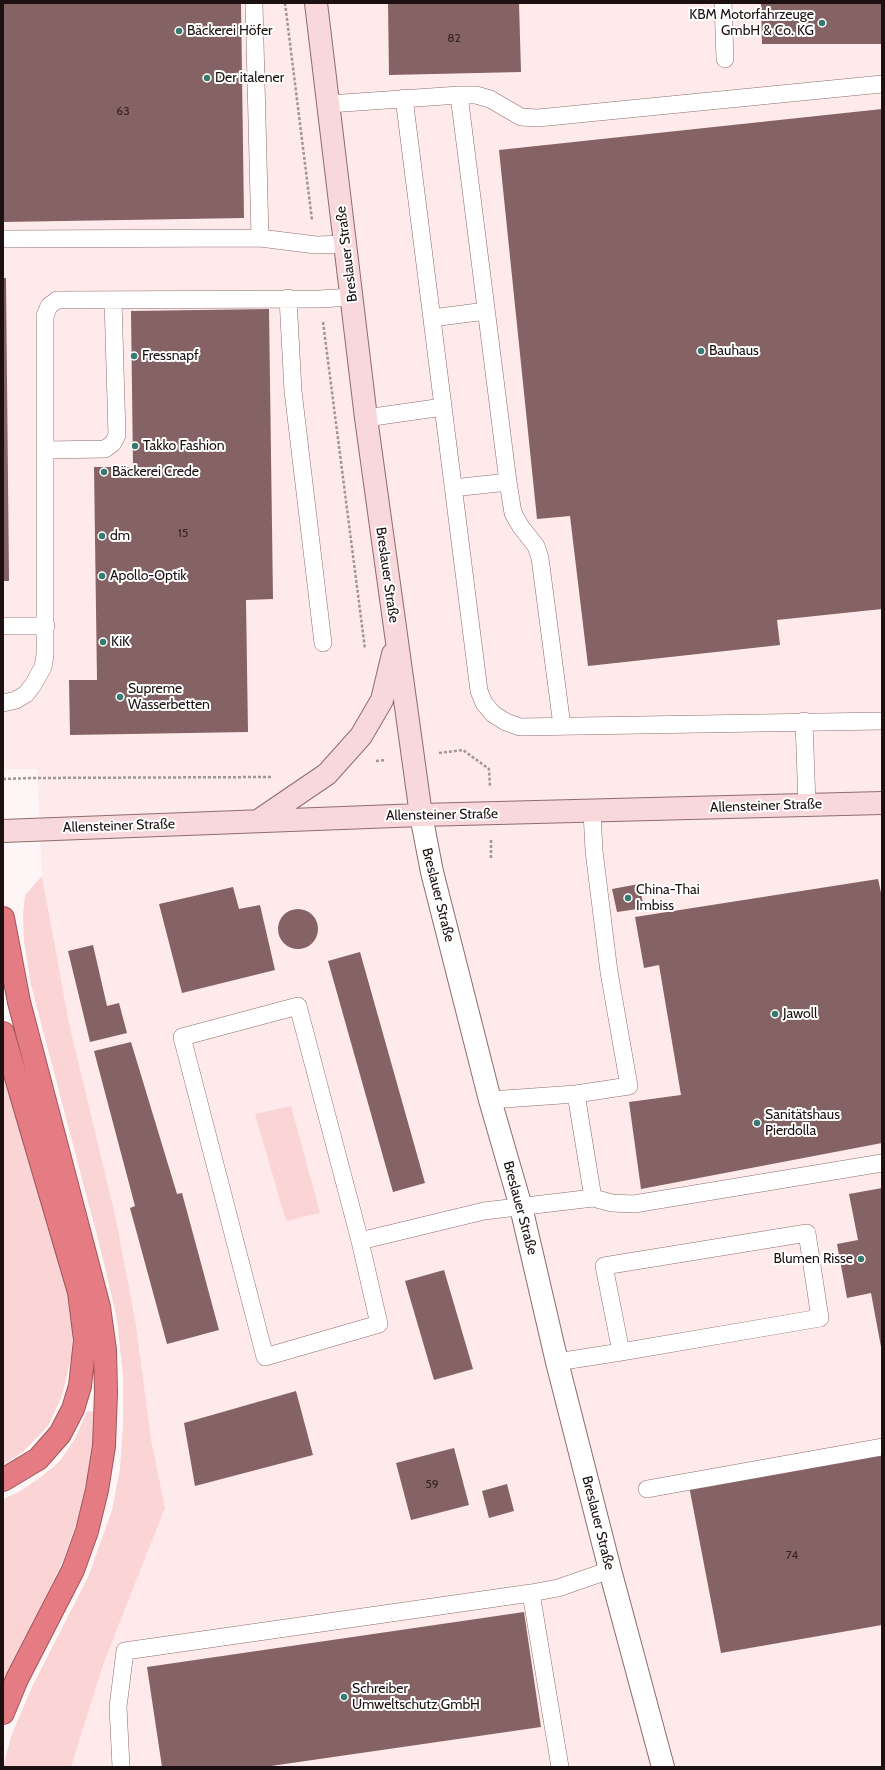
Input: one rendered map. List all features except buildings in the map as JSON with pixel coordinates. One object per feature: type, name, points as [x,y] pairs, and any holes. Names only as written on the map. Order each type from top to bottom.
[{"type":"highway","points":[[3,918],[19,1002],[99,1307],[105,1350],[106,1393],[104,1446],[97,1490],[87,1531],[73,1570],[17,1679],[3,1713]]},
{"type":"highway","points":[[3,1033],[79,1292],[85,1340],[80,1386],[73,1409],[60,1434],[38,1459],[3,1480]]},
{"type":"street","name":"Breslauer Straße","points":[[316,3],[366,418],[421,815],[432,872],[490,1100],[521,1207],[557,1362],[610,1570],[663,1767]]},
{"type":"street","points":[[257,821],[327,774],[361,736],[382,700],[396,641]]},
{"type":"street","name":"Allensteiner Straße","points":[[3,831],[421,815],[882,803]]},
{"type":"lane","points":[[254,3],[260,238]]},
{"type":"lane","points":[[723,3],[725,59]]},
{"type":"lane","points":[[329,104],[404,98],[476,95],[490,99],[521,117],[538,118],[882,84]]},
{"type":"lane","points":[[459,95],[508,482],[514,513],[521,527],[536,546],[540,558],[562,726]]},
{"type":"lane","points":[[404,98],[479,691],[484,703],[493,714],[506,722],[520,727],[804,721],[882,721]]},
{"type":"lane","points":[[3,240],[260,238],[316,245],[346,244]]},
{"type":"lane","points":[[3,702],[16,700],[26,694],[38,678],[43,667],[45,655],[46,450],[44,316],[49,306],[57,300],[320,298],[352,296]]},
{"type":"lane","points":[[288,298],[293,391],[322,643]]},
{"type":"lane","points":[[46,450],[105,449],[113,443],[117,435],[113,300]]},
{"type":"lane","points":[[432,318],[486,312]]},
{"type":"lane","points":[[366,418],[443,407]]},
{"type":"lane","points":[[453,488],[508,482]]},
{"type":"lane","points":[[3,626],[46,626]]},
{"type":"lane","points":[[804,721],[807,805]]},
{"type":"lane","points":[[490,1100],[576,1094],[629,1086],[609,972],[594,851],[592,811]]},
{"type":"lane","points":[[298,1006],[360,1241],[379,1324],[265,1357],[182,1037],[298,1006]]},
{"type":"lane","points":[[576,1094],[593,1198]]},
{"type":"lane","points":[[360,1241],[484,1212],[593,1198],[612,1202],[634,1204],[882,1163]]},
{"type":"lane","points":[[557,1362],[621,1352],[820,1318],[807,1233],[604,1266],[621,1352]]},
{"type":"lane","points":[[647,1489],[882,1447]]},
{"type":"lane","points":[[121,1767],[118,1707],[125,1651],[531,1593],[558,1588],[610,1570]]},
{"type":"lane","points":[[531,1593],[560,1767]]},
{"type":"path","points":[[285,3],[316,245]]},
{"type":"path","points":[[320,298],[365,656]]},
{"type":"path","points":[[3,780],[33,778],[274,777]]},
{"type":"shaded area","points":[[3,3],[882,3],[882,1767],[71,1767],[104,1662],[165,1508],[151,1439],[135,1326],[115,1215],[69,1023],[42,876],[37,769],[3,769]]},
{"type":"shaded area","points":[[42,876],[69,1023],[115,1215],[135,1319],[151,1439],[165,1508],[104,1662],[71,1767],[3,1767],[12,1734],[32,1687],[88,1577],[112,1510],[120,1469],[123,1425],[123,1376],[117,1319],[101,1251],[31,985],[24,941],[23,914],[25,895]]},
{"type":"shaded area","points":[[3,1070],[67,1289],[73,1322],[71,1358],[62,1396],[48,1426],[24,1451],[3,1465]]},
{"type":"shaded area","points":[[291,1106],[320,1213],[286,1221],[255,1114]]},
{"type":"shaded area","points":[[87,1411],[96,1412],[90,1472],[81,1509],[64,1558],[3,1688],[3,1499],[17,1493],[41,1477],[59,1462],[75,1439]]},
{"type":"place","name":"KBM Motorfahrzeuge GmbH & Co. KG","points":[[822,23]]},
{"type":"place","name":"Bäckerei Höfer","points":[[179,31]]},
{"type":"place","name":"Der italener","points":[[207,78]]},
{"type":"place","name":"Bauhaus","points":[[701,351]]},
{"type":"place","name":"Fressnapf","points":[[134,356]]},
{"type":"place","name":"Takko Fashion","points":[[135,446]]},
{"type":"place","name":"Bäckerei Crede","points":[[104,472]]},
{"type":"place","name":"dm","points":[[102,536]]},
{"type":"place","name":"Apollo-Optik","points":[[102,576]]},
{"type":"place","name":"KiK","points":[[103,642]]},
{"type":"place","name":"Supreme Wasserbetten","points":[[120,697]]},
{"type":"place","name":"China-Thai Imbiss","points":[[628,898]]},
{"type":"place","name":"Jawoll","points":[[775,1014]]},
{"type":"place","name":"Sanitätshaus Pierdolla","points":[[757,1123]]},
{"type":"place","name":"Blumen Risse","points":[[861,1259]]},
{"type":"place","name":"Schreiber Umweltschutz GmbH","points":[[344,1697]]}]
